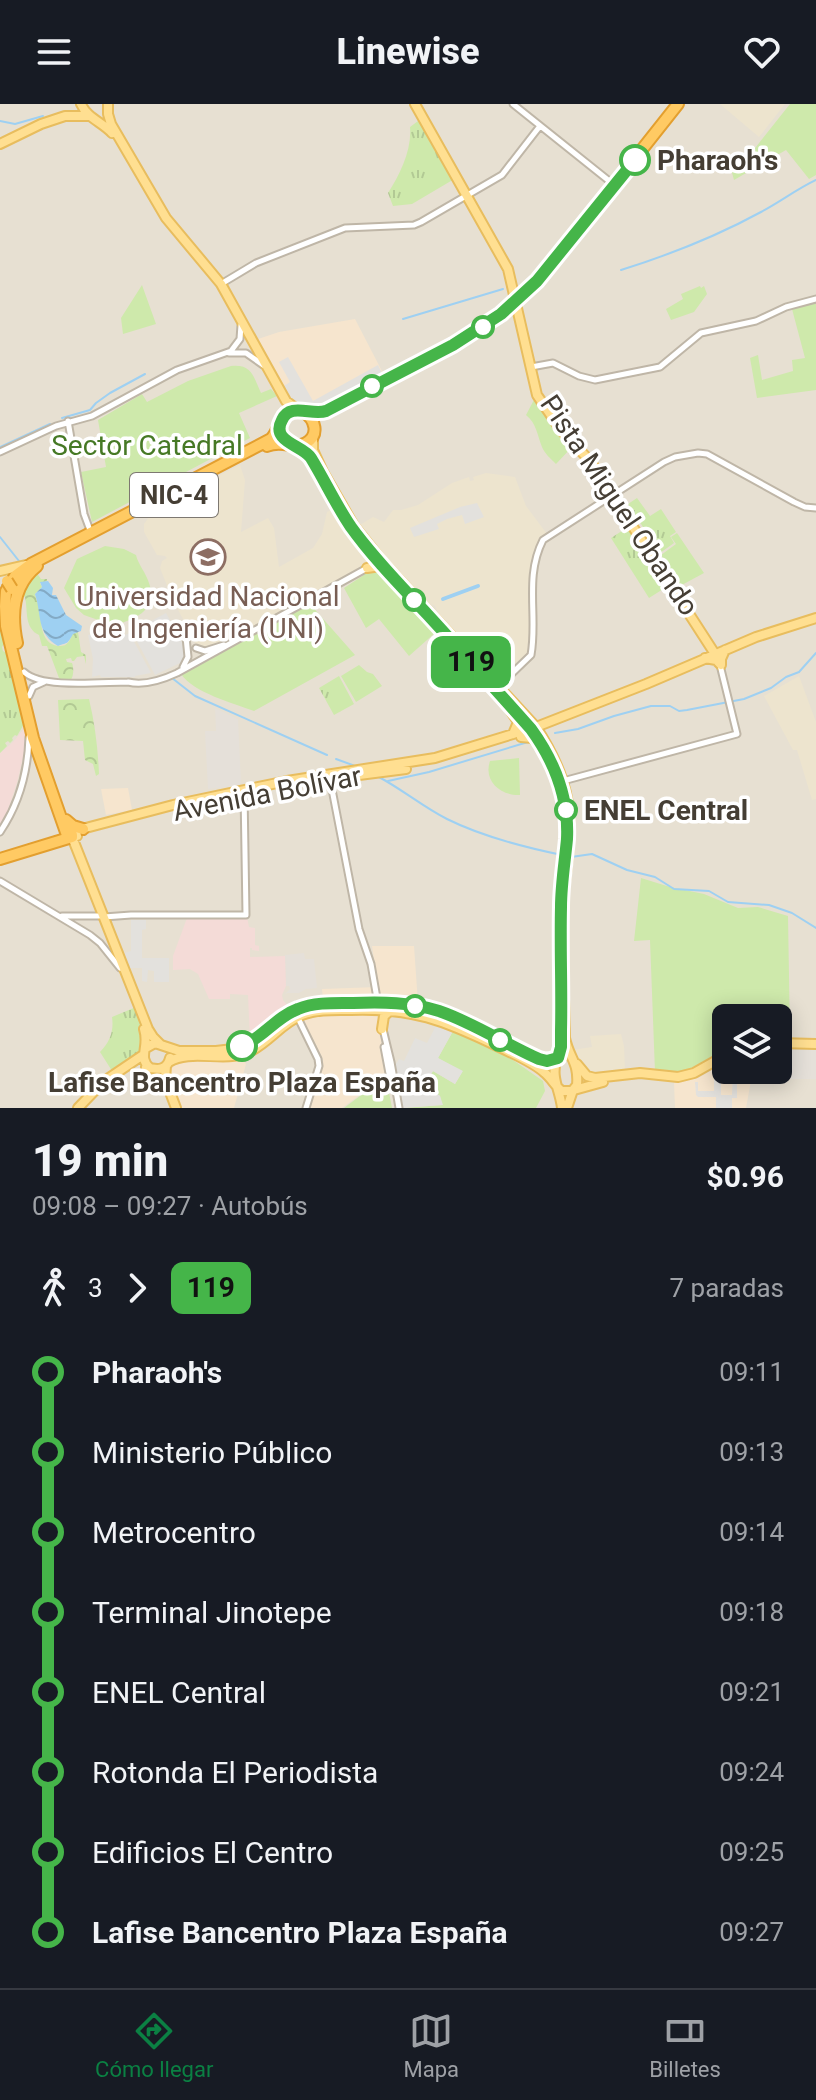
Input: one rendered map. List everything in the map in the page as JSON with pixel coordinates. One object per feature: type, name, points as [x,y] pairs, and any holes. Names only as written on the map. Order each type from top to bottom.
[{"type":"highway","name":"NIC-4","points":[[92,535],[271,439],[288,412],[326,411],[482,332],[558,265],[681,104]]},
{"type":"highway","name":"NIC-4","points":[[7,604],[28,574],[51,557],[273,443],[294,445],[308,442],[327,417],[492,321],[518,302],[616,187]]},
{"type":"highway","points":[[545,265],[563,250]]},
{"type":"highway","points":[[300,410],[311,417],[314,434]]},
{"type":"highway","points":[[281,422],[283,438],[294,445]]},
{"type":"highway","name":"NIC-4","points":[[51,557],[31,564],[13,580],[6,591],[6,626],[69,835]]},
{"type":"highway","points":[[5,578],[7,604],[25,677],[26,696]]},
{"type":"highway","name":"NIC-4","points":[[26,696],[27,716],[64,820]]},
{"type":"highway","points":[[36,726],[41,760]]},
{"type":"highway","points":[[75,850],[54,840],[64,820],[84,831]]},
{"type":"highway","name":"Avenida Bolívar","points":[[0,856],[69,835]]},
{"type":"main road","points":[[0,144],[79,104],[106,126],[130,155]]},
{"type":"main road","name":"Pista Miguel Obando","points":[[417,104],[511,266],[532,367],[544,397],[565,427],[595,460],[714,653]]},
{"type":"main road","points":[[46,122],[71,114],[103,117],[108,105]]},
{"type":"main road","points":[[108,105],[111,124],[161,209],[221,284],[286,401],[300,410]]},
{"type":"main road","points":[[161,209],[164,199]]},
{"type":"main road","points":[[211,272],[283,405],[281,422]]},
{"type":"main road","points":[[221,284],[227,298]]},
{"type":"main road","points":[[314,434],[313,450],[335,496],[354,526],[381,561],[498,691],[523,714],[549,750],[563,781],[570,823],[563,903],[565,1040],[577,1067],[578,1082],[565,1108]]},
{"type":"main road","points":[[294,445],[306,451],[312,459],[339,509],[369,550],[374,560],[367,568]]},
{"type":"main road","name":"Pista Miguel Obando","points":[[614,494],[707,640],[707,647],[714,653]]},
{"type":"main road","points":[[369,550],[535,730]]},
{"type":"main road","points":[[5,578],[14,569],[31,564]]},
{"type":"main road","points":[[367,568],[378,566],[388,572]]},
{"type":"main road","points":[[535,730],[714,653],[816,618]]},
{"type":"main road","points":[[741,637],[767,633]]},
{"type":"main road","points":[[714,653],[721,659],[721,665]]},
{"type":"main road","points":[[714,653],[721,665]]},
{"type":"main road","points":[[498,691],[518,722],[517,736],[532,738],[549,750]]},
{"type":"main road","points":[[535,730],[554,726],[592,706]]},
{"type":"main road","points":[[523,714],[543,720],[566,716]]},
{"type":"main road","points":[[554,726],[547,737],[565,799],[567,822],[561,904],[561,1047],[554,1067],[556,1087],[563,1092],[631,1078],[678,1081],[712,1067]]},
{"type":"main road","name":"Avenida Bolívar","points":[[326,776],[434,764],[535,730]]},
{"type":"main road","name":"Avenida Bolívar","points":[[69,835],[173,805],[244,795],[339,772],[419,762],[517,736]]},
{"type":"main road","points":[[458,751],[470,749],[474,752],[476,747],[485,743]]},
{"type":"main road","points":[[84,831],[75,850],[95,906],[108,931]]},
{"type":"main road","points":[[69,835],[144,1027],[146,1065],[160,1078],[174,1108]]},
{"type":"main road","points":[[91,895],[151,1034],[169,1052],[165,1079],[174,1108]]},
{"type":"main road","points":[[78,1108],[100,1084],[152,1044],[162,1044],[179,1051],[233,1049],[253,1041],[295,1014],[321,1004],[412,1005],[439,1011],[533,1064],[547,1075],[560,1092],[565,1108]]},
{"type":"main road","points":[[378,1006],[434,1018],[484,1035],[541,1060],[566,1056],[585,1074],[595,1078],[640,1073],[678,1077],[712,1064]]},
{"type":"main road","points":[[383,1031],[384,1016],[392,1010]]},
{"type":"main road","points":[[118,1072],[139,1067],[152,1069],[179,1057],[226,1057],[245,1053],[257,1047],[295,1014]]},
{"type":"main road","points":[[792,1042],[816,1042]]},
{"type":"main road","points":[[704,1068],[712,1066]]},
{"type":"street","points":[[513,104],[616,187]]},
{"type":"street","points":[[221,284],[256,263],[345,228],[414,225],[502,175],[540,126]]},
{"type":"street","points":[[535,135],[548,133]]},
{"type":"street","points":[[532,367],[553,363],[595,380],[660,367],[701,333],[756,321],[816,299]]},
{"type":"street","points":[[0,452],[68,421],[92,416],[167,374],[231,351],[242,333],[241,324]]},
{"type":"street","points":[[220,355],[243,353],[263,366]]},
{"type":"street","points":[[52,420],[68,421]]},
{"type":"street","points":[[68,421],[84,514],[92,535]]},
{"type":"street","points":[[498,691],[531,655],[533,579],[541,543],[664,462],[702,453],[794,502],[816,508]]},
{"type":"street","points":[[25,677],[45,682],[128,682],[183,669],[381,561]]},
{"type":"street","points":[[183,669],[188,657],[186,637]]},
{"type":"street","points":[[196,648],[205,651],[228,644]]},
{"type":"street","points":[[563,781],[737,734],[721,665]]},
{"type":"street","points":[[25,677],[45,682]]},
{"type":"street","points":[[26,696],[33,687],[45,682]]},
{"type":"street","points":[[0,832],[19,796],[29,748],[27,716]]},
{"type":"street","points":[[326,776],[359,929],[371,964],[397,1108]]},
{"type":"street","points":[[0,881],[105,946],[108,931],[131,915],[246,915],[244,795]]},
{"type":"street","points":[[74,924],[73,919],[94,913],[95,906]]},
{"type":"street","points":[[57,915],[82,916],[108,931]]},
{"type":"street","points":[[90,935],[120,968]]},
{"type":"street","points":[[295,1014],[319,1066],[306,1108]]},
{"type":"shaded area","points":[[0,104],[816,104],[816,1108],[0,1108]]},
{"type":"shaded area","points":[[720,104],[785,104],[759,137]]},
{"type":"shaded area","points":[[355,319],[384,375],[316,409],[291,400],[258,339],[279,332]]},
{"type":"shaded area","points":[[288,357],[313,401],[378,365],[384,377],[316,410],[293,402],[284,386],[290,382],[279,362]]},
{"type":"shaded area","name":"Universidad Nacional de Ingeniería (UNI)","points":[[240,465],[245,480],[241,532],[268,518],[274,528],[279,567],[313,548],[322,534],[327,512],[331,510],[336,511],[372,561],[204,650],[197,646],[172,598],[160,568],[167,558],[157,555],[144,532],[144,524],[157,506]]},
{"type":"shaded area","points":[[486,473],[515,477],[526,506],[547,534],[542,537],[538,547],[531,581],[529,652],[510,671],[502,674],[486,651],[461,642],[443,623],[435,606],[423,600],[358,526],[373,517],[384,522],[393,510],[418,505],[452,483],[469,477],[470,481],[474,480],[473,477]]},
{"type":"shaded area","points":[[477,503],[484,517],[465,524],[462,515],[447,519],[437,524],[439,529],[414,537],[410,528]]},
{"type":"shaded area","points":[[166,613],[182,642],[185,657],[180,663],[155,675],[133,634],[131,636],[151,673],[135,677],[92,677],[93,659],[88,635],[98,632],[118,639]]},
{"type":"shaded area","points":[[799,676],[816,722],[816,799],[812,800],[797,750],[793,750],[764,696]]},
{"type":"shaded area","points":[[215,708],[238,719],[239,786],[208,789],[205,731],[216,731]]},
{"type":"shaded area","points":[[27,725],[26,745],[17,783],[0,825],[0,753]]},
{"type":"shaded area","points":[[128,788],[132,810],[106,815],[101,789]]},
{"type":"shaded area","points":[[247,917],[249,927],[255,928],[255,945],[259,946],[259,951],[250,948],[250,957],[285,956],[286,986],[282,995],[290,1009],[250,1040],[248,995],[230,994],[230,999],[209,999],[198,974],[190,969],[173,970],[173,956],[187,918]]},
{"type":"shaded area","points":[[131,920],[146,920],[146,929],[142,930],[142,958],[169,958],[169,982],[154,982],[154,971],[148,970],[147,982],[142,981],[142,968],[128,968],[123,956],[131,951]]},
{"type":"shaded area","points":[[372,946],[414,946],[418,1003],[382,999],[323,999],[322,989],[378,987]]},
{"type":"shaded area","points":[[304,953],[305,959],[314,959],[317,988],[284,995],[290,989],[286,986],[285,955]]},
{"type":"shaded area","points":[[377,1012],[386,1076],[342,1108],[309,1108],[323,1059],[302,1018],[320,1014]]},
{"type":"shaded area","points":[[437,1024],[453,1031],[438,1058],[463,1071],[455,1084],[433,1071],[425,1085],[440,1096],[443,1105],[401,1108],[394,1067],[399,1059],[404,1061],[415,1038],[427,1043]]},
{"type":"shaded area","points":[[621,1034],[625,1071],[612,1070],[604,1077],[590,1073],[572,1050],[592,1047],[590,1036]]},
{"type":"shaded area","points":[[792,1046],[816,1046],[816,1079],[792,1079]]},
{"type":"shaded area","points":[[242,1058],[246,1064],[234,1108],[179,1108],[168,1075],[170,1066],[180,1061]]},
{"type":"shaded area","points":[[712,1070],[712,1084],[750,1084],[746,1108],[675,1108],[674,1083],[698,1078]]},
{"type":"shaded area","points":[[695,1082],[698,1082],[698,1091],[714,1091],[714,1084],[721,1084],[721,1095],[732,1095],[733,1084],[737,1084],[737,1098],[732,1098],[732,1108],[716,1108],[716,1097],[696,1095]]},
{"type":"green space","points":[[790,104],[816,104],[816,175],[809,179],[786,150],[734,180],[729,162],[748,157]]},
{"type":"green space","points":[[422,118],[456,178],[412,204],[393,206],[388,193],[404,162],[410,127]]},
{"type":"green space","points":[[142,285],[156,324],[123,334],[121,318]]},
{"type":"green space","points":[[704,286],[707,294],[694,312],[671,320],[666,309],[683,299],[681,294]]},
{"type":"green space","points":[[816,303],[816,390],[757,398],[750,358],[758,355],[762,380],[793,371],[792,360],[805,358],[792,309]]},
{"type":"green space","name":"Sector Catedral","points":[[231,366],[248,369],[261,393],[271,389],[277,396],[239,413],[250,438],[92,522],[81,472],[106,467],[98,420],[142,394],[147,402],[188,381]]},
{"type":"green space","points":[[536,396],[573,446],[556,464],[543,449],[535,426],[526,415]]},
{"type":"green space","points":[[637,498],[650,516],[661,509],[676,532],[670,536],[674,543],[660,553],[628,504]]},
{"type":"green space","points":[[631,525],[668,586],[649,598],[611,538]]},
{"type":"green space","points":[[677,533],[704,573],[680,586],[661,555],[676,544],[671,537]]},
{"type":"green space","points":[[105,546],[124,549],[136,555],[148,579],[151,594],[150,602],[140,615],[106,627],[76,608],[64,588],[77,559]]},
{"type":"green space","points":[[376,567],[436,632],[409,656],[379,619],[366,628],[344,588]]},
{"type":"green space","points":[[34,569],[41,579],[47,579],[40,583],[42,587],[35,594],[44,636],[52,644],[64,646],[72,634],[78,632],[81,652],[86,655],[86,664],[84,656],[74,661],[66,659],[73,668],[69,682],[58,682],[47,646],[42,646],[39,635],[29,624],[25,597],[22,595]]},
{"type":"green space","points":[[310,604],[355,655],[254,711],[204,692],[181,674]]},
{"type":"green space","points":[[0,615],[6,641],[2,647],[10,658],[24,724],[10,743],[5,743],[7,746],[0,753]]},
{"type":"green space","points":[[359,665],[373,674],[382,686],[356,702],[341,676]]},
{"type":"green space","points":[[339,676],[354,704],[334,715],[319,688]]},
{"type":"green space","points":[[89,699],[98,755],[99,774],[96,776],[93,764],[85,760],[83,741],[60,740],[58,700]]},
{"type":"green space","points":[[519,758],[520,795],[513,795],[495,786],[488,768],[490,761]]},
{"type":"green space","points":[[641,878],[704,894],[738,908],[758,907],[788,916],[789,1004],[712,1004],[712,1057],[682,1073],[655,1072],[650,940],[634,941]]},
{"type":"green space","points":[[136,1007],[144,1027],[146,1048],[114,1074],[100,1052],[110,1036],[112,1017]]},
{"type":"green space","points":[[453,1031],[510,1058],[543,1081],[545,1091],[536,1108],[404,1108],[442,1105],[440,1096],[424,1085],[433,1071],[455,1084],[462,1072],[438,1058]]},
{"type":"green space","points":[[385,1077],[392,1108],[344,1108]]},
{"type":"water","points":[[48,581],[53,588],[52,595],[56,595],[66,615],[82,626],[81,631],[73,634],[67,643],[58,646],[43,629],[35,594],[42,587],[40,582]]},
{"type":"waterway","points":[[0,121],[15,124],[43,116]]},
{"type":"waterway","points":[[621,270],[727,229],[816,180]]},
{"type":"waterway","points":[[403,319],[503,289]]},
{"type":"waterway","points":[[62,418],[90,410],[110,393],[145,374]]},
{"type":"waterway","points":[[0,447],[50,424]]},
{"type":"waterway","points":[[0,537],[19,561]]},
{"type":"waterway","points":[[443,599],[478,586]]},
{"type":"waterway","points":[[555,733],[651,706],[670,706],[679,711],[744,699],[799,672],[816,653]]},
{"type":"waterway","points":[[172,678],[195,696],[327,755]]},
{"type":"waterway","points":[[388,781],[528,742]]},
{"type":"waterway","points":[[336,759],[358,767]]},
{"type":"waterway","points":[[377,776],[438,814],[475,831],[562,855]]},
{"type":"waterway","points":[[571,857],[592,854],[627,870],[655,877],[674,889],[709,891],[728,902],[769,905],[792,913],[816,928]]},
{"type":"bus line","name":"119","points":[[242,1046],[300,1008],[321,1004],[386,1003],[439,1011],[539,1059],[547,1061],[558,1058],[561,1047],[561,904],[567,833],[565,799],[556,770],[531,729],[369,550],[339,509],[312,459],[283,438],[280,423],[288,412],[326,411],[453,345],[492,321],[537,281],[635,160]]},
{"type":"place","name":"Pharaoh's","points":[[635,160]]},
{"type":"place","name":"Universidad Nacional de Ingeniería (UNI)","points":[[208,557]]},
{"type":"place","name":"ENEL Central","points":[[566,810]]},
{"type":"place","name":"Lafise Bancentro Plaza España","points":[[242,1046]]}]
